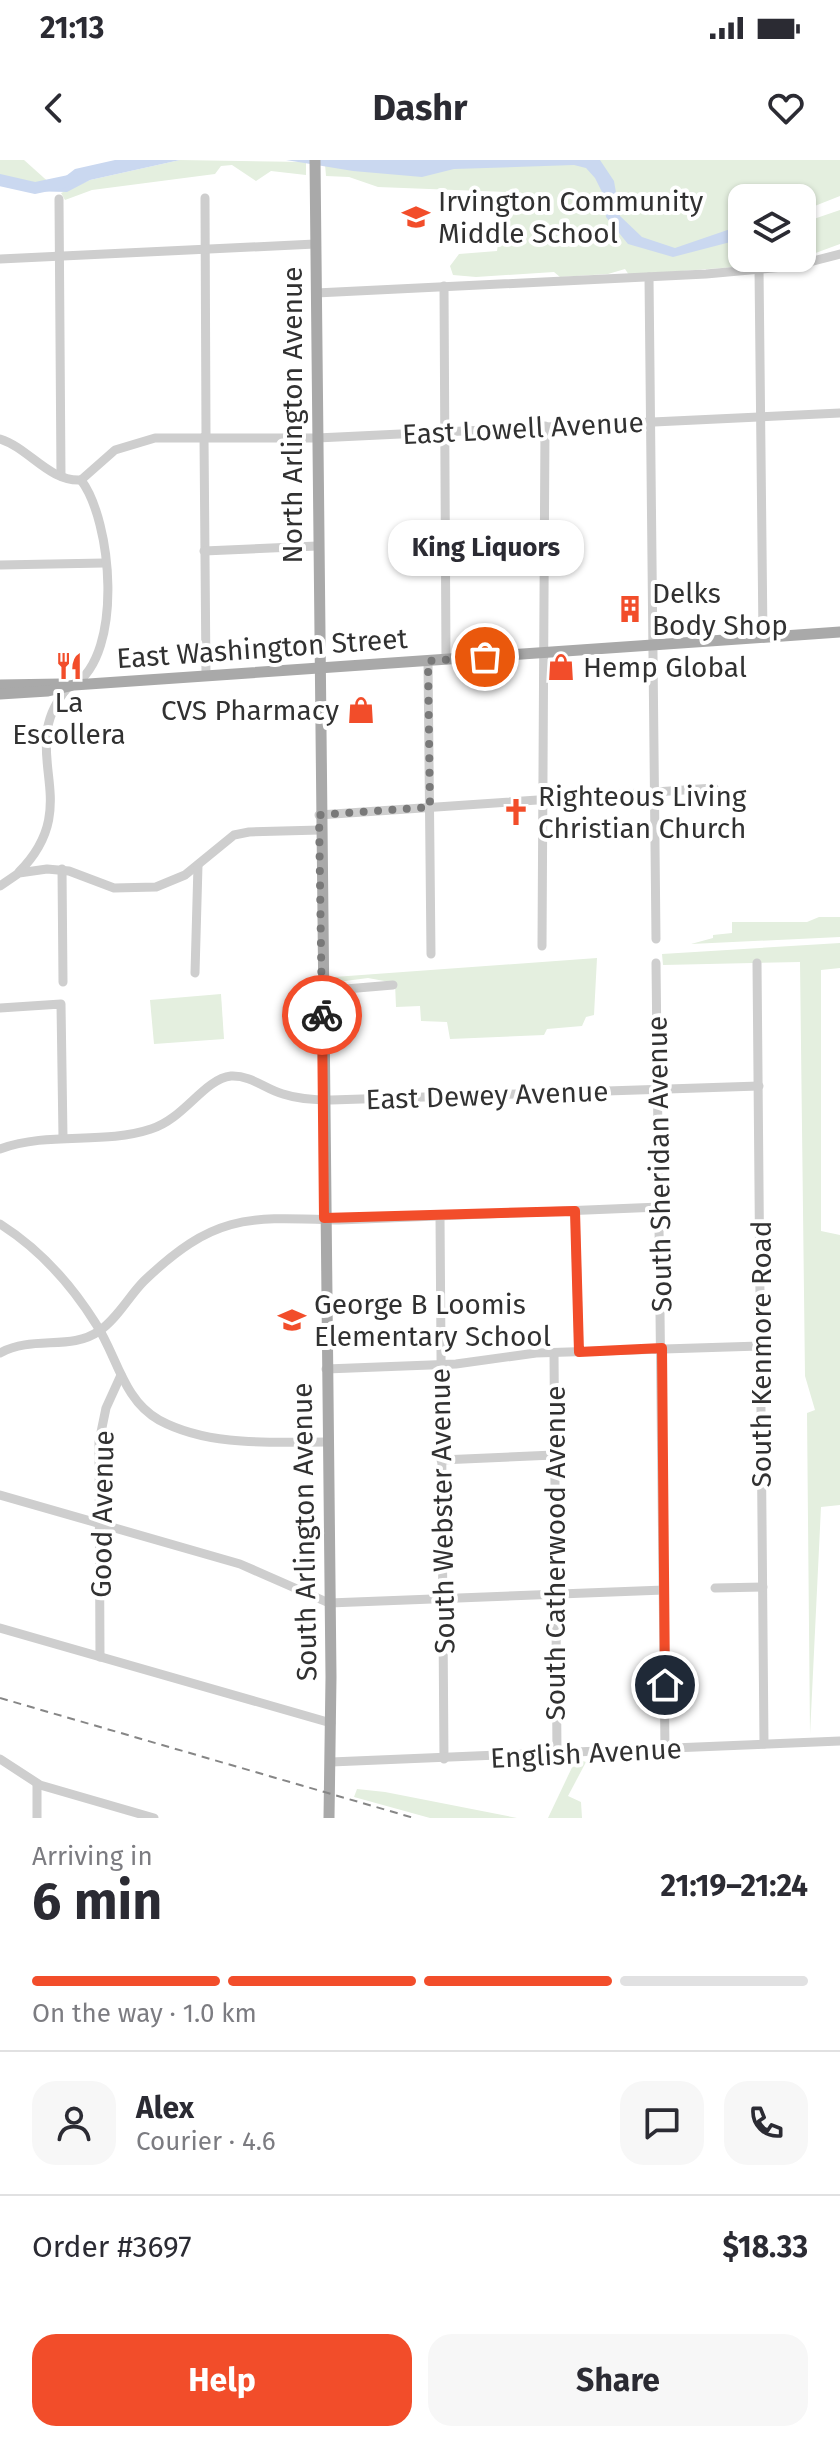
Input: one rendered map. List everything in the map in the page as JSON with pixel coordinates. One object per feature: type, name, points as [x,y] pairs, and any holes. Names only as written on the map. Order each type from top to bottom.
[{"type":"main road","name":"North Arlington Avenue","points":[[315,163],[318,669]]},
{"type":"main road","name":"East Washington Street","points":[[0,694],[48,691],[72,685],[840,632]]},
{"type":"main road","name":"South Arlington Avenue","points":[[318,669],[331,1723],[329,1818]]},
{"type":"main road","name":"East Washington Street","points":[[0,685],[47,682],[72,685]]},
{"type":"street","points":[[205,198],[206,676]]},
{"type":"street","points":[[59,199],[61,476]]},
{"type":"street","points":[[0,259],[315,244]]},
{"type":"street","points":[[816,261],[840,254]]},
{"type":"street","points":[[316,293],[728,271]]},
{"type":"street","points":[[759,272],[763,638]]},
{"type":"street","points":[[649,277],[656,939]]},
{"type":"street","points":[[444,286],[446,660]]},
{"type":"street","name":"East Lowell Avenue","points":[[81,480],[110,454],[132,443],[155,438],[317,438],[840,413]]},
{"type":"street","points":[[542,946],[545,426]]},
{"type":"street","points":[[0,439],[22,448],[61,476],[81,480],[99,515],[107,617],[104,641],[93,666],[72,685],[51,713],[45,733],[45,754],[53,790],[50,821],[37,852],[19,873],[0,886]]},
{"type":"street","points":[[204,551],[317,546]]},
{"type":"street","points":[[0,565],[104,563]]},
{"type":"street","points":[[428,661],[431,954]]},
{"type":"street","points":[[319,815],[714,788]]},
{"type":"street","points":[[19,873],[62,869],[109,886],[135,890],[173,881],[198,865],[228,838],[240,833],[320,830]]},
{"type":"street","points":[[195,973],[198,865]]},
{"type":"street","points":[[62,869],[63,982]]},
{"type":"street","name":"South Sheridan Avenue","points":[[656,963],[665,1749]]},
{"type":"street","name":"South Kenmore Road","points":[[757,963],[764,1744]]},
{"type":"street","points":[[322,991],[393,985]]},
{"type":"street","points":[[0,1008],[61,1004],[63,1137]]},
{"type":"street","name":"East Dewey Avenue","points":[[0,1149],[63,1137],[153,1129],[175,1118],[210,1085],[227,1077],[248,1078],[283,1094],[323,1100],[759,1086]]},
{"type":"street","points":[[0,1353],[29,1342],[76,1340],[100,1330],[153,1273],[214,1230],[258,1217],[440,1216],[660,1207]]},
{"type":"street","name":"South Catherwood Avenue","points":[[575,1211],[579,1352]]},
{"type":"street","name":"South Webster Avenue","points":[[440,1216],[444,1759]]},
{"type":"street","points":[[0,1224],[52,1266],[100,1330],[136,1400],[165,1423],[238,1441],[327,1442]]},
{"type":"street","points":[[326,1369],[440,1365],[554,1353],[760,1346]]},
{"type":"street","name":"South Catherwood Avenue","points":[[554,1353],[557,1754]]},
{"type":"street","name":"Good Avenue","points":[[100,1657],[100,1430],[121,1375]]},
{"type":"street","points":[[441,1460],[554,1455]]},
{"type":"street","points":[[0,1495],[240,1564],[329,1603],[664,1590]]},
{"type":"street","points":[[715,1588],[763,1587]]},
{"type":"street","points":[[0,1628],[331,1723]]},
{"type":"street","name":"English Avenue","points":[[331,1762],[840,1741]]},
{"type":"street","points":[[0,1759],[37,1784],[154,1818]]},
{"type":"street","points":[[37,1784],[37,1818]]},
{"type":"green space","points":[[0,160],[24,160],[53,186],[25,184],[0,176]]},
{"type":"green space","points":[[180,160],[306,162],[306,175],[271,171],[256,181],[232,165],[221,166],[215,174],[92,190],[65,200],[61,193],[90,180]]},
{"type":"green space","points":[[503,160],[840,160],[840,196],[816,205],[816,184],[728,184],[728,232],[677,255],[728,240],[728,268],[629,275],[625,269],[608,274],[560,277],[554,272],[476,277],[453,275],[450,266],[459,254],[497,251],[506,192],[378,187],[349,177],[326,176],[325,164]]},
{"type":"green space","points":[[840,210],[840,244],[816,253],[816,218]]},
{"type":"green space","points":[[819,917],[840,917],[840,937],[691,944],[713,938],[713,935],[732,933],[732,922],[807,922]]},
{"type":"green space","points":[[840,943],[840,968],[821,970],[821,1231],[840,1235],[840,1505],[821,1507],[810,1735],[807,1413],[815,1410],[805,1376],[800,962],[663,965],[662,954]]},
{"type":"green space","points":[[597,958],[594,1015],[586,1017],[582,1026],[547,1029],[544,1035],[450,1039],[447,1022],[421,1021],[420,1006],[396,1007],[395,983],[368,978],[330,983],[334,977]]},
{"type":"green space","points":[[221,994],[224,1039],[154,1044],[150,1000]]},
{"type":"green space","points":[[576,1759],[586,1762],[568,1796],[581,1802],[582,1818],[548,1818]]},
{"type":"green space","points":[[357,1789],[517,1818],[430,1818],[354,1797]]},
{"type":"water","points":[[115,160],[180,160],[90,180],[67,192],[25,191],[0,183],[0,176],[25,184],[53,186],[75,169]]},
{"type":"water","points":[[286,160],[600,160],[614,181],[620,216],[642,237],[675,248],[728,230],[728,243],[673,257],[628,244],[606,217],[604,196],[595,178],[586,168],[574,165],[454,169],[422,177],[353,171]]},
{"type":"waterway","points":[[0,180],[35,188],[73,180]]},
{"type":"railway","points":[[0,1698],[414,1818]]},
{"type":"way so far","points":[[322,1015],[319,815],[430,807],[428,661],[485,657]]},
{"type":"place","name":"Irvington Community Middle School","points":[[416,217]]},
{"type":"place","name":"Delks Body Shop","points":[[630,609]]},
{"type":"place","name":"King Liquors","points":[[485,657]]},
{"type":"place","name":"La Escollera","points":[[69,666]]},
{"type":"place","name":"Hemp Global","points":[[561,667]]},
{"type":"place","name":"CVS Pharmacy","points":[[361,710]]},
{"type":"place","name":"Righteous Living Christian Church","points":[[516,812]]},
{"type":"place","name":"George B Loomis Elementary School","points":[[292,1320]]},
{"type":"route","points":[[322,1015],[324,1218],[339,1220],[575,1211],[579,1352],[662,1348],[665,1685]]}]
